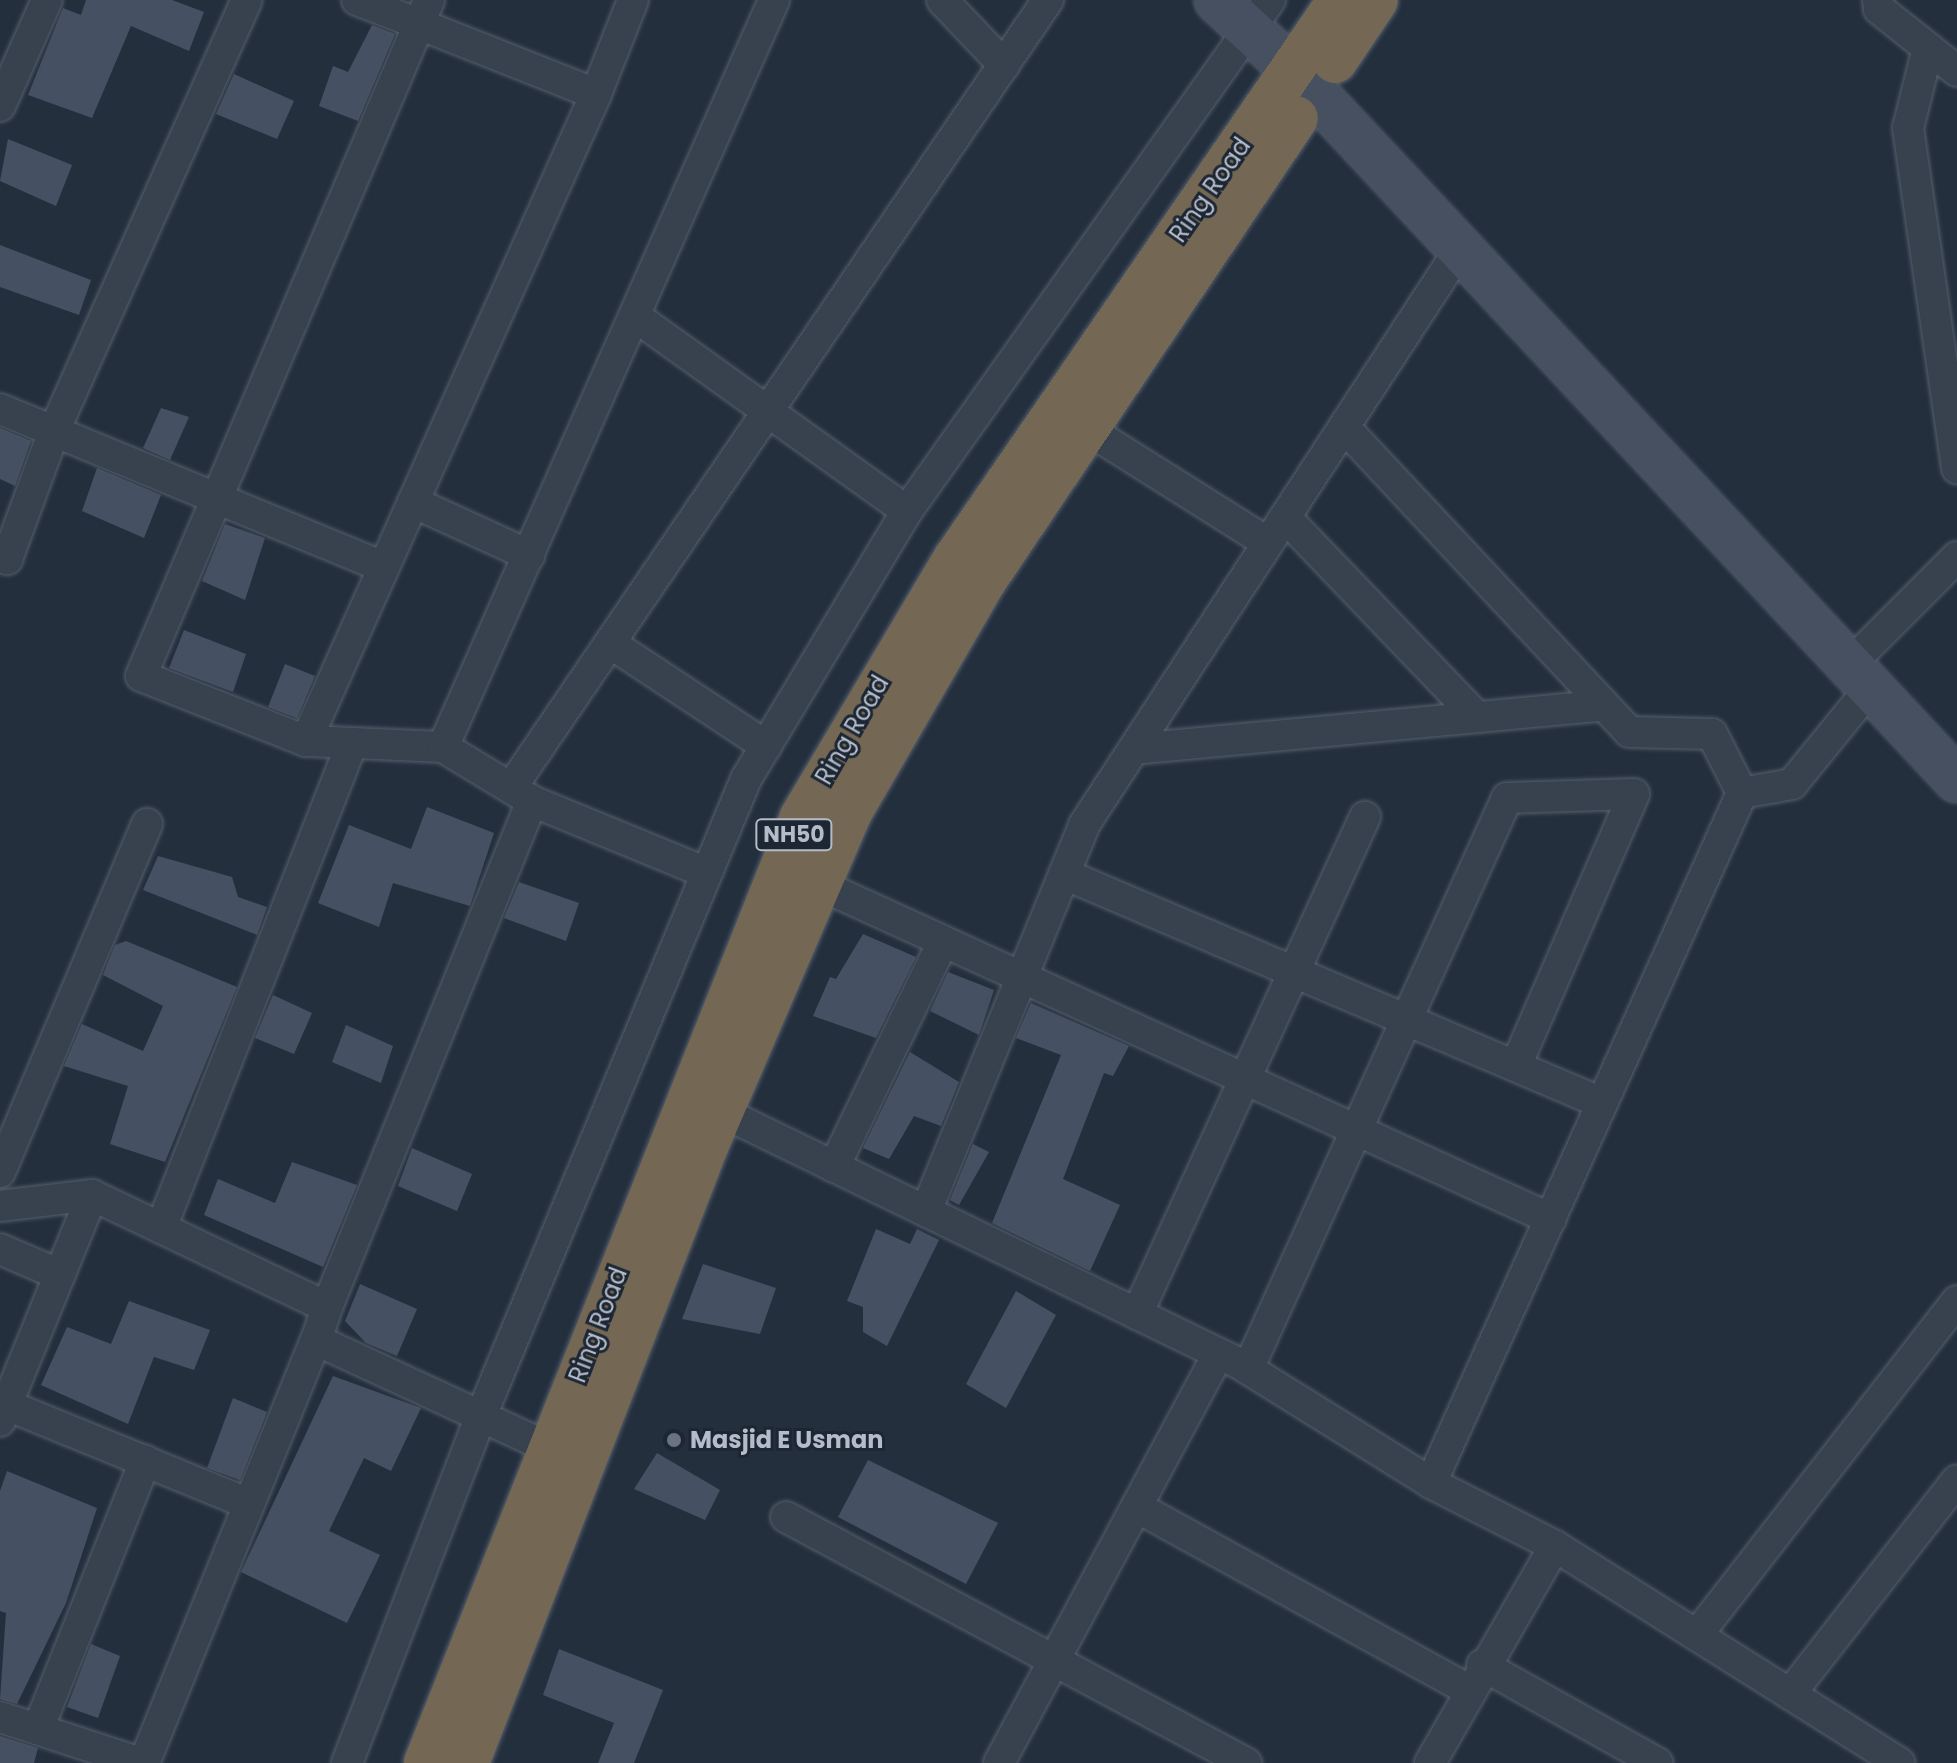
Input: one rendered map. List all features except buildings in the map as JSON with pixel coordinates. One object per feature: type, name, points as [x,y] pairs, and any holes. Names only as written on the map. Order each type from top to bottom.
[{"type":"highway","name":"Ring Road","points":[[467,1763],[720,1111],[816,883],[912,696],[1087,429],[1303,81],[1340,0]]},
{"type":"highway","name":"Ring Road","points":[[426,1763],[802,817],[956,558],[1303,81],[1376,0]]},
{"type":"street","points":[[0,106],[47,0]]},
{"type":"street","points":[[0,556],[7,559],[54,431],[247,0]]},
{"type":"street","points":[[357,0],[424,12],[596,94]]},
{"type":"street","points":[[306,741],[596,94],[633,0]]},
{"type":"street","points":[[443,747],[774,0]]},
{"type":"street","points":[[942,0],[1004,65]]},
{"type":"street","points":[[0,1717],[143,1763],[316,1340],[522,794],[610,643],[1048,0]]},
{"type":"street","points":[[1217,0],[1260,15],[1303,81],[1860,676],[1954,772]]},
{"type":"street","points":[[1878,0],[1879,9],[1957,71]]},
{"type":"street","points":[[424,12],[141,676],[306,741],[443,747],[522,794],[707,873]]},
{"type":"street","points":[[347,1763],[481,1416],[707,873],[766,746],[907,511],[1260,15]]},
{"type":"street","points":[[1928,48],[1908,128],[1957,468]]},
{"type":"street","points":[[926,1211],[1084,825],[1460,249]]},
{"type":"street","points":[[636,317],[907,511]]},
{"type":"street","points":[[0,409],[218,496],[384,567]]},
{"type":"street","points":[[1344,427],[1629,732],[1712,734],[1742,793]]},
{"type":"street","points":[[1087,429],[1268,543]]},
{"type":"street","points":[[413,502],[529,555]]},
{"type":"street","points":[[1285,517],[1477,717]]},
{"type":"street","points":[[1742,793],[1792,784],[1860,676],[1957,557]]},
{"type":"street","points":[[610,643],[766,746]]},
{"type":"street","points":[[1134,749],[1604,705]]},
{"type":"street","points":[[161,1228],[352,743]]},
{"type":"street","points":[[1431,1483],[1742,793]]},
{"type":"street","points":[[1248,1369],[1354,1129],[1507,798],[1634,794],[1516,1066]]},
{"type":"street","points":[[1137,1314],[1247,1081],[1365,817]]},
{"type":"street","points":[[0,1172],[147,824]]},
{"type":"street","points":[[1064,874],[1602,1103]]},
{"type":"street","points":[[816,883],[1551,1219]]},
{"type":"street","points":[[834,1167],[943,942]]},
{"type":"street","points":[[720,1111],[1248,1369],[1431,1483],[1555,1546],[1899,1763]]},
{"type":"street","points":[[0,1206],[92,1195],[327,1307]]},
{"type":"street","points":[[92,1195],[3,1413],[145,1461],[249,1504]]},
{"type":"street","points":[[0,1249],[60,1275]]},
{"type":"street","points":[[1697,1635],[1957,1301]]},
{"type":"street","points":[[316,1340],[550,1448]]},
{"type":"street","points":[[999,1763],[1218,1354]]},
{"type":"street","points":[[38,1729],[145,1461]]},
{"type":"street","points":[[1790,1694],[1957,1480]]},
{"type":"street","points":[[1137,1507],[1474,1677],[1657,1763]]},
{"type":"street","points":[[786,1517],[1056,1657],[1246,1763]]},
{"type":"street","points":[[1430,1763],[1474,1677],[1555,1546]]},
{"type":"place","name":"Masjid E Usman","points":[[674,1440]]}]
